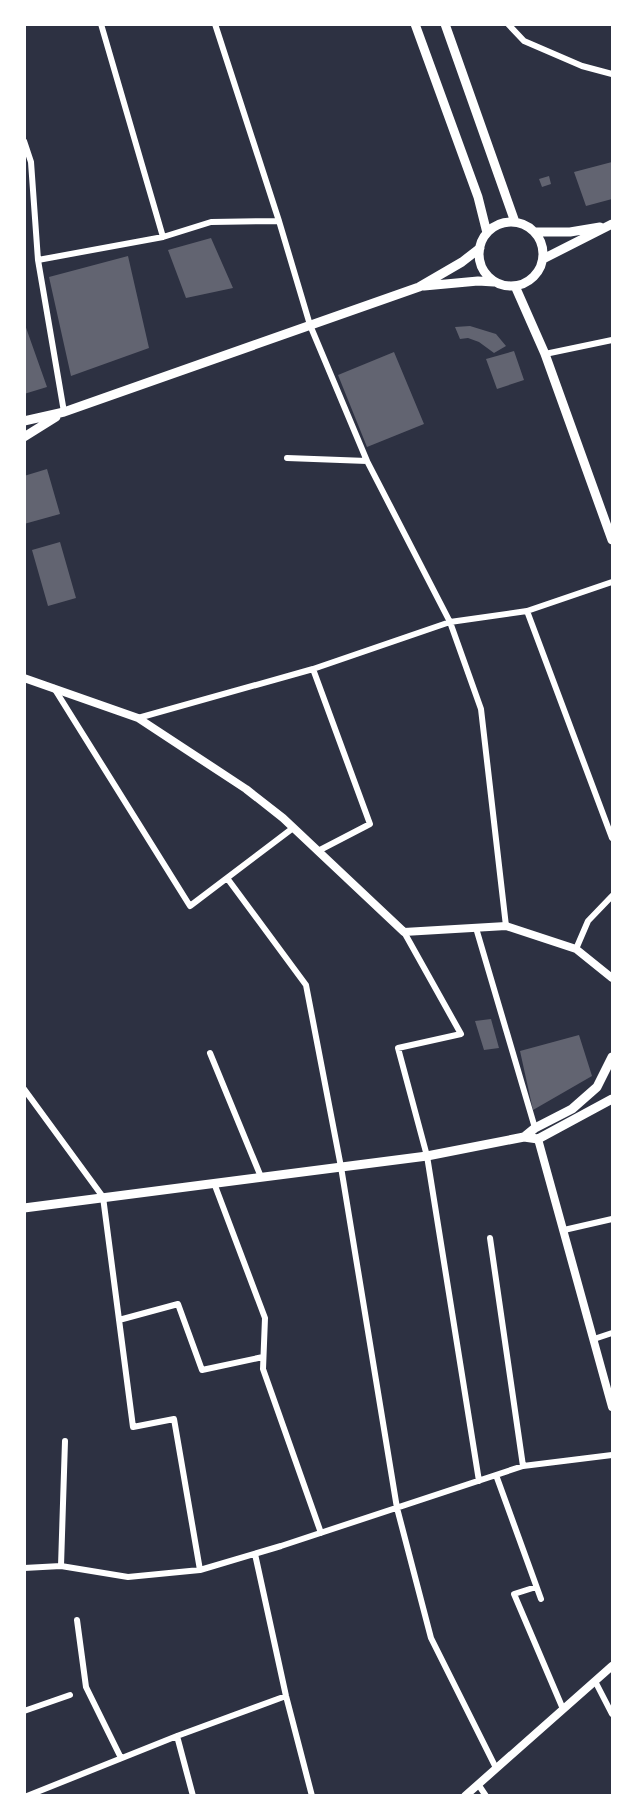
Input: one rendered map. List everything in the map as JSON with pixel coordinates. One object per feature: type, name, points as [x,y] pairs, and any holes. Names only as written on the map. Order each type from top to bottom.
[{"type":"main road","points":[[415,24],[478,197],[487,233]]},
{"type":"main road","points":[[445,24],[515,222]]},
{"type":"main road","points":[[419,287],[478,281],[505,286],[525,283],[534,278],[543,259],[541,240],[529,228],[515,222],[505,223],[495,226],[487,233],[479,258],[488,277],[496,283]]},
{"type":"main road","points":[[535,233],[570,232],[612,224]]},
{"type":"main road","points":[[543,259],[612,224]]},
{"type":"main road","points":[[24,421],[64,412],[419,287],[480,248]]},
{"type":"main road","points":[[515,286],[545,354],[612,540]]},
{"type":"main road","points":[[24,437],[64,412]]},
{"type":"main road","points":[[524,1137],[535,1128],[572,1109],[597,1087],[612,1056]]},
{"type":"main road","points":[[24,1208],[428,1156],[524,1137],[538,1139],[612,1099]]},
{"type":"street","points":[[101,24],[163,237]]},
{"type":"street","points":[[215,24],[310,325],[367,461],[450,622],[481,709],[506,926]]},
{"type":"street","points":[[508,24],[524,41],[532,45],[582,66],[612,74]]},
{"type":"street","points":[[24,141],[31,162],[38,260],[64,412]]},
{"type":"street","points":[[38,260],[163,237],[211,222],[279,220]]},
{"type":"street","points":[[545,354],[612,340]]},
{"type":"street","points":[[287,458],[367,461]]},
{"type":"street","points":[[138,718],[313,669],[450,622],[527,611],[612,582]]},
{"type":"street","points":[[527,611],[612,838]]},
{"type":"street","points":[[313,669],[370,824],[318,851]]},
{"type":"street","points":[[24,678],[138,718],[246,789],[293,828],[404,932],[461,1034],[398,1048],[428,1156],[479,1481]]},
{"type":"street","points":[[54,688],[190,906],[293,828]]},
{"type":"street","points":[[227,878],[306,985],[341,1167],[397,1508],[431,1638],[496,1768]]},
{"type":"street","points":[[576,949],[588,921],[612,896]]},
{"type":"street","points":[[404,932],[506,926],[576,949],[612,978]]},
{"type":"street","points":[[476,928],[535,1128]]},
{"type":"street","points":[[210,1053],[261,1177]]},
{"type":"street","points":[[24,1089],[103,1197],[133,1427],[174,1419],[200,1570]]},
{"type":"street","points":[[538,1139],[612,1407]]},
{"type":"street","points":[[214,1183],[265,1318],[263,1369],[321,1533]]},
{"type":"street","points":[[564,1230],[612,1219]]},
{"type":"street","points":[[490,1238],[523,1466]]},
{"type":"street","points":[[119,1320],[178,1304],[202,1370],[263,1357]]},
{"type":"street","points":[[594,1339],[612,1333]]},
{"type":"street","points":[[61,1566],[65,1441]]},
{"type":"street","points":[[24,1568],[61,1566],[128,1577],[200,1570],[523,1466],[612,1455]]},
{"type":"street","points":[[496,1475],[541,1599]]},
{"type":"street","points":[[255,1554],[286,1696],[312,1796]]},
{"type":"street","points":[[536,1587],[514,1594],[563,1709]]},
{"type":"street","points":[[77,1620],[86,1687],[121,1758]]},
{"type":"street","points":[[465,1796],[612,1665]]},
{"type":"street","points":[[595,1681],[612,1714]]},
{"type":"street","points":[[24,1710],[70,1695]]},
{"type":"street","points":[[27,1796],[286,1696]]},
{"type":"street","points":[[177,1736],[193,1796]]},
{"type":"street","points":[[478,1784],[486,1796]]},
{"type":"building","points":[[612,162],[612,199],[586,206],[574,172]]},
{"type":"building","points":[[549,176],[551,184],[542,187],[539,179]]},
{"type":"building","points":[[211,238],[233,288],[186,298],[168,250]]},
{"type":"building","points":[[128,256],[149,348],[71,376],[49,277]]},
{"type":"building","points":[[24,322],[47,387],[24,394]]},
{"type":"building","points":[[470,326],[496,334],[506,346],[494,353],[479,342],[468,338],[460,339],[455,327]]},
{"type":"building","points":[[514,351],[524,380],[497,389],[486,359]]},
{"type":"building","points":[[394,352],[424,424],[367,447],[338,375]]},
{"type":"building","points":[[47,469],[60,514],[24,524],[24,476]]},
{"type":"building","points":[[60,542],[76,598],[48,606],[32,550]]},
{"type":"building","points":[[491,1019],[499,1048],[484,1050],[475,1021]]},
{"type":"building","points":[[579,1035],[592,1076],[533,1110],[520,1051]]}]
